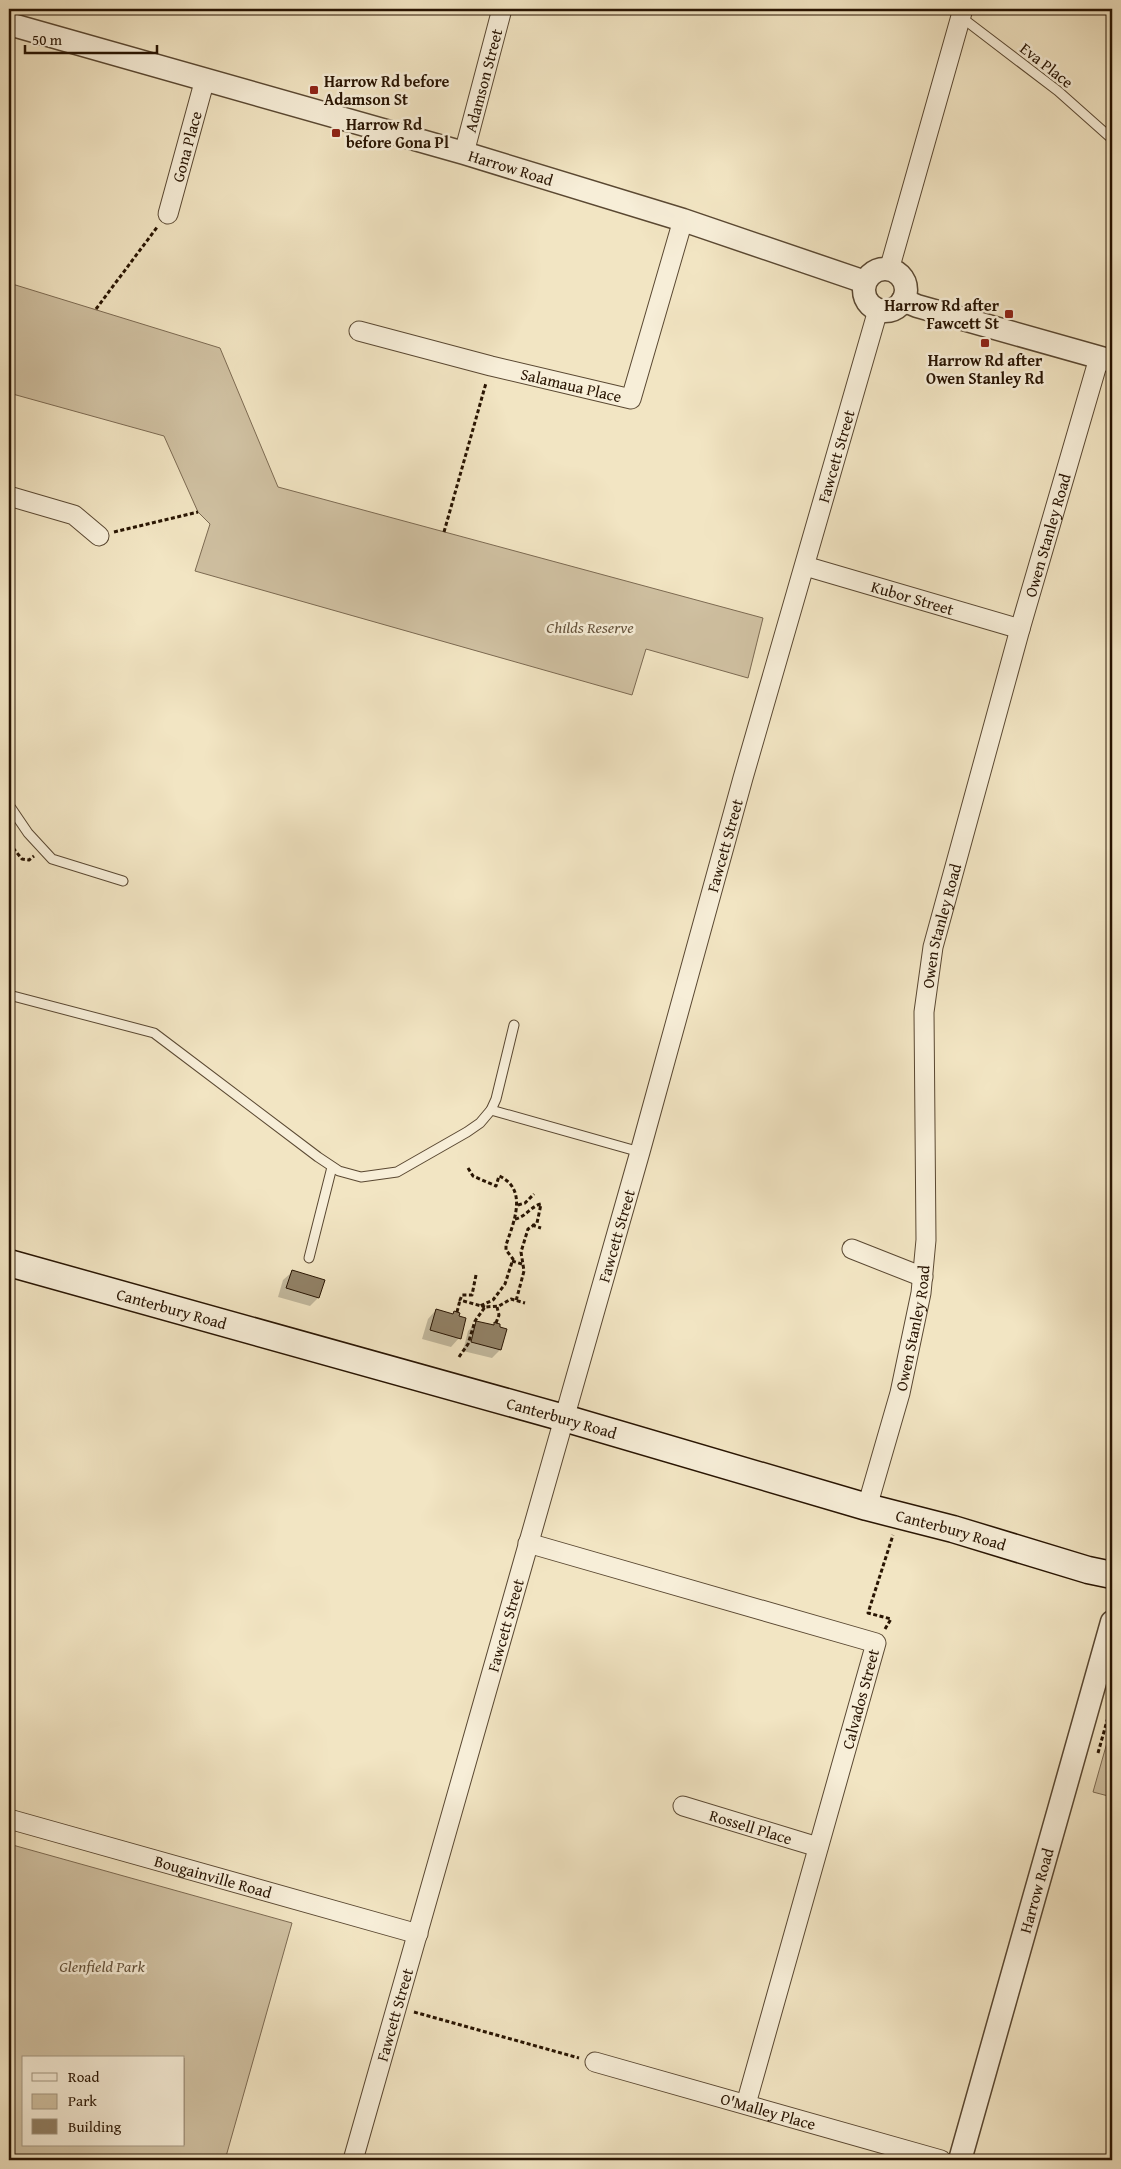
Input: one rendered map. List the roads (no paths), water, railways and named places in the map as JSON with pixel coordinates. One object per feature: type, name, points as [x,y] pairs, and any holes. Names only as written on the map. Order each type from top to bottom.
[{"type":"main road","name":"Canterbury Road","points":[[9,1263],[564,1418],[867,1507],[953,1529],[1088,1570],[1112,1575]]},
{"type":"street","name":"Adamson Street","points":[[464,153],[502,9]]},
{"type":"street","points":[[889,270],[962,13]]},
{"type":"street","name":"Harrow Road","points":[[9,24],[464,153],[683,220],[865,282]]},
{"type":"street","name":"Gona Place","points":[[168,214],[205,79]]},
{"type":"street","name":"Salamaua Place","points":[[359,331],[491,366],[632,399],[683,220]]},
{"type":"street","points":[[878,270],[889,270],[899,274],[906,289],[903,300],[889,311],[878,310],[870,305],[865,296],[865,282],[868,277],[878,270]]},
{"type":"street","points":[[903,300],[917,306],[1105,360]]},
{"type":"street","name":"Fawcett Street","points":[[353,2160],[640,1152],[743,778],[878,310]]},
{"type":"street","name":"Owen Stanley Road","points":[[867,1507],[900,1394],[921,1293],[926,1240],[924,1012],[933,947],[1020,629],[1105,360]]},
{"type":"street","points":[[9,496],[74,515],[99,536]]},
{"type":"street","name":"Kubor Street","points":[[805,566],[1020,629]]},
{"type":"street","points":[[852,1249],[922,1277]]},
{"type":"street","name":"Calvados Street","points":[[528,1543],[876,1643],[746,2104]]},
{"type":"street","name":"Harrow Road","points":[[960,2160],[1112,1622]]},
{"type":"street","name":"Rossell Place","points":[[683,1806],[818,1846]]},
{"type":"street","name":"Bougainville Road","points":[[9,1819],[418,1934]]},
{"type":"street","name":"O'Malley Place","points":[[595,2062],[941,2160]]},
{"type":"lane","name":"Eva Place","points":[[962,13],[1058,91],[1112,139]]},
{"type":"lane","points":[[9,805],[28,833],[52,859],[123,881]]},
{"type":"lane","points":[[9,995],[154,1033],[339,1171],[361,1177],[397,1172],[467,1132],[491,1110],[501,1083],[514,1025]]},
{"type":"lane","points":[[491,1110],[640,1152]]},
{"type":"lane","points":[[309,1258],[332,1166]]},
{"type":"place","name":"Harrow Rd before Adamson St","points":[[314,90]]},
{"type":"place","name":"Harrow Rd before Gona Pl","points":[[336,133]]},
{"type":"place","name":"Harrow Rd after Fawcett St","points":[[1009,314]]},
{"type":"place","name":"Harrow Rd after Owen Stanley Rd","points":[[985,343]]},
{"type":"park label","name":"Childs Reserve","points":[[590,627]]},
{"type":"park label","name":"Glenfield Park","points":[[102,1966]]}]
